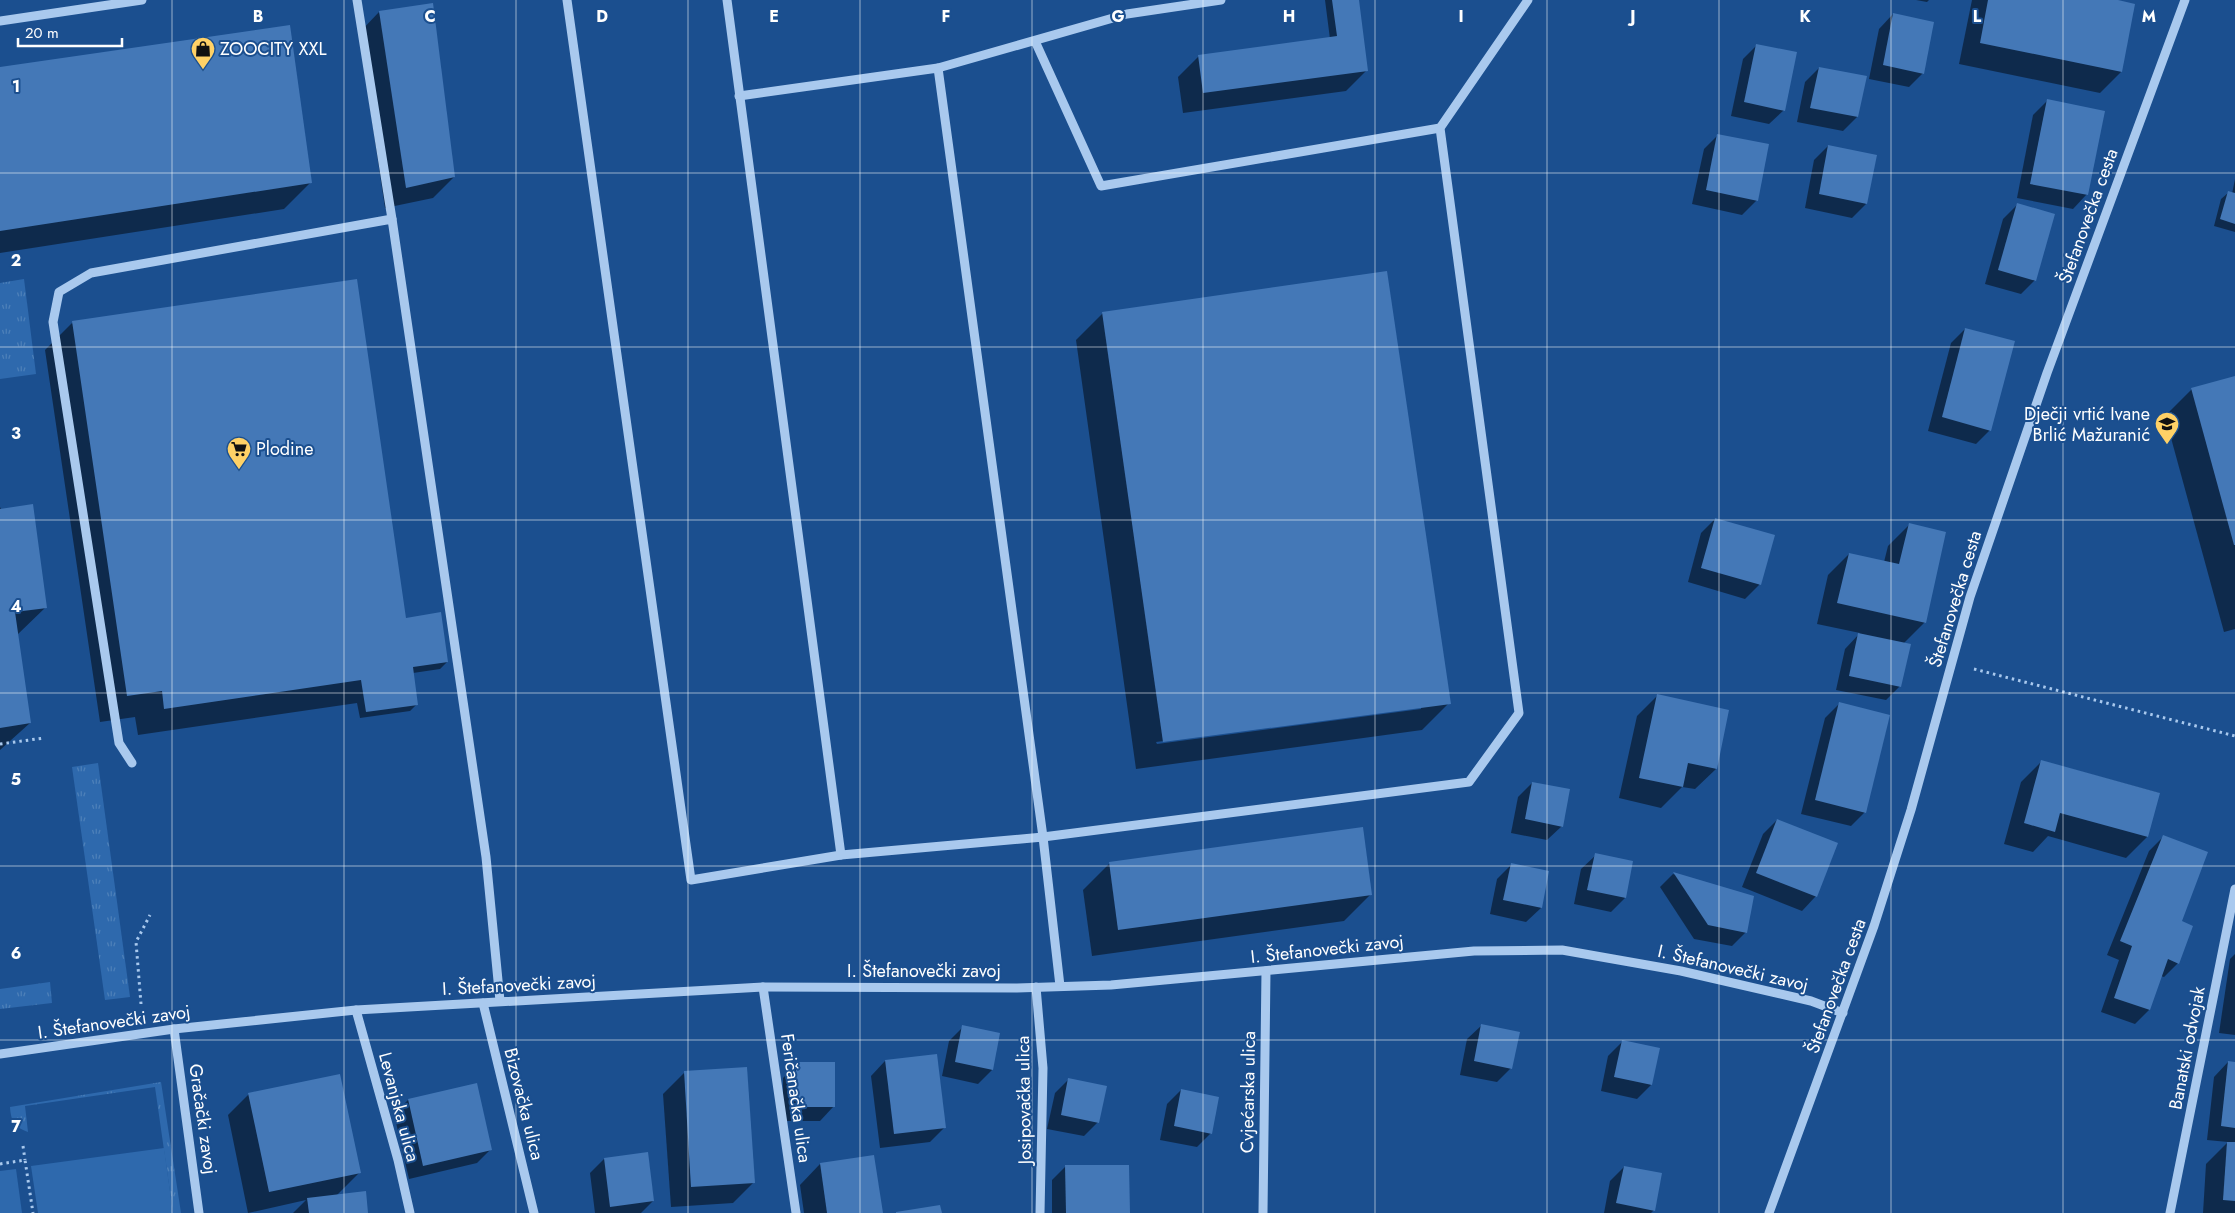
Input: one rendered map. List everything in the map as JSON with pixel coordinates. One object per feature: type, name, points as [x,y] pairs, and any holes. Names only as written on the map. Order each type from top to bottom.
[{"type":"street","points":[[0,21],[142,0]]},
{"type":"street","points":[[357,0],[392,219],[486,857],[500,1002]]},
{"type":"street","points":[[567,0],[690,880],[841,855],[1043,837],[1469,782],[1519,713],[1440,128],[1528,0]]},
{"type":"street","points":[[727,0],[841,855]]},
{"type":"street","points":[[739,96],[938,68],[1127,14],[1221,0]]},
{"type":"street","name":"Štefanovečka cesta","points":[[1769,1213],[1874,926],[1908,819],[1970,597],[2048,373],[2185,0]]},
{"type":"street","points":[[1035,40],[1101,186],[1440,128]]},
{"type":"street","points":[[938,68],[1043,837],[1060,986]]},
{"type":"street","points":[[132,763],[120,743],[53,322],[59,292],[90,273],[392,219]]},
{"type":"street","name":"Banatski odvojak","points":[[2170,1213],[2235,889]]},
{"type":"street","name":"I. Štefanovečki zavoj","points":[[0,1054],[174,1029],[356,1010],[763,987],[1036,987],[1111,985],[1474,951],[1562,950],[1681,971],[1810,1002],[1843,1013]]},
{"type":"street","name":"Cvjećarska ulica","points":[[1263,1213],[1266,971]]},
{"type":"street","name":"Feričanačka ulica","points":[[763,987],[796,1213]]},
{"type":"street","name":"Josipovačka ulica","points":[[1036,987],[1043,1068],[1040,1213]]},
{"type":"street","name":"Bizovačka ulica","points":[[483,1003],[534,1213]]},
{"type":"street","name":"Levanjska ulica","points":[[356,1010],[398,1160],[410,1213]]},
{"type":"street","name":"Gračački zavoj","points":[[174,1029],[200,1213]]},
{"type":"path","points":[[1951,664],[2235,736]]},
{"type":"path","points":[[0,744],[44,738]]},
{"type":"path","points":[[141,1004],[136,942],[150,914]]},
{"type":"path","points":[[23,1146],[33,1213]]},
{"type":"path","points":[[0,1164],[25,1160]]},
{"type":"green space","points":[[24,279],[36,374],[0,379],[0,283]]},
{"type":"green space","points":[[98,763],[130,997],[105,1000],[72,767]]},
{"type":"green space","points":[[50,982],[52,1003],[0,1009],[0,989]]},
{"type":"green space","points":[[161,1082],[181,1213],[173,1213],[155,1087],[25,1106],[28,1132],[16,1126],[11,1116],[10,1107]]},
{"type":"green space","points":[[164,1148],[173,1213],[38,1213],[31,1166]]},
{"type":"green space","points":[[16,1169],[22,1213],[0,1213],[0,1171]]},
{"type":"building","points":[[1332,0],[1359,0],[1368,71],[1203,93],[1198,55],[1337,36]]},
{"type":"building","points":[[1988,0],[2118,0],[2135,4],[2122,72],[1980,43]]},
{"type":"building","points":[[433,3],[455,177],[406,188],[379,11]]},
{"type":"building","points":[[1893,13],[1934,22],[1924,74],[1883,65]]},
{"type":"building","points":[[290,25],[312,183],[0,231],[0,67]]},
{"type":"building","points":[[1756,44],[1797,52],[1785,111],[1744,102]]},
{"type":"building","points":[[1819,67],[1867,76],[1858,117],[1810,108]]},
{"type":"building","points":[[2047,99],[2105,111],[2088,195],[2030,184]]},
{"type":"building","points":[[1717,134],[1769,144],[1758,201],[1706,190]]},
{"type":"building","points":[[1828,145],[1877,155],[1867,204],[1819,194]]},
{"type":"building","points":[[2228,191],[2235,193],[2235,224],[2220,219]]},
{"type":"building","points":[[2017,203],[2055,214],[2036,281],[1998,270]]},
{"type":"building","points":[[1387,271],[1451,704],[1163,742],[1102,312]]},
{"type":"building","name":"Plodine","points":[[357,279],[406,618],[441,612],[448,662],[413,667],[418,705],[366,712],[361,680],[164,709],[162,691],[127,696],[72,321]]},
{"type":"building","points":[[1965,328],[2015,341],[1991,431],[1942,417]]},
{"type":"building","points":[[2235,376],[2235,545],[2234,545],[2191,388]]},
{"type":"building","points":[[33,504],[47,608],[15,612],[31,723],[0,728],[0,509]]},
{"type":"building","points":[[1715,518],[1775,535],[1761,585],[1701,568]]},
{"type":"building","points":[[1909,523],[1946,532],[1926,623],[1837,603],[1849,553],[1899,564]]},
{"type":"building","points":[[1858,633],[1911,644],[1901,687],[1849,676]]},
{"type":"building","points":[[1657,694],[1729,710],[1717,769],[1688,763],[1683,787],[1639,778]]},
{"type":"building","points":[[1839,702],[1890,715],[1866,813],[1815,800]]},
{"type":"building","points":[[2041,760],[2160,793],[2148,837],[2060,813],[2055,832],[2024,823]]},
{"type":"building","points":[[1532,782],[1570,789],[1563,827],[1525,819]]},
{"type":"building","points":[[1777,819],[1838,843],[1817,897],[1756,873]]},
{"type":"building","points":[[1363,827],[1372,895],[1118,930],[1109,862]]},
{"type":"building","points":[[2163,835],[2208,852],[2182,921],[2193,926],[2179,964],[2168,959],[2150,1010],[2114,998],[2132,946],[2120,941]]},
{"type":"building","points":[[1595,853],[1633,861],[1626,898],[1587,890]]},
{"type":"building","points":[[1511,863],[1549,871],[1542,908],[1503,900]]},
{"type":"building","points":[[1673,872],[1754,896],[1747,933],[1708,925]]},
{"type":"building","points":[[1481,1024],[1520,1032],[1512,1069],[1474,1061]]},
{"type":"building","points":[[962,1025],[1000,1033],[993,1070],[955,1062]]},
{"type":"building","points":[[1622,1040],[1660,1048],[1652,1085],[1614,1077]]},
{"type":"building","points":[[937,1054],[946,1128],[894,1134],[885,1060]]},
{"type":"building","points":[[2228,1061],[2235,1062],[2235,1128],[2221,1126]]},
{"type":"building","points":[[796,1062],[835,1062],[835,1107],[796,1107]]},
{"type":"building","points":[[747,1067],[755,1183],[691,1187],[684,1071]]},
{"type":"building","points":[[340,1074],[361,1173],[269,1192],[248,1093]]},
{"type":"building","points":[[1068,1078],[1107,1086],[1099,1123],[1061,1115]]},
{"type":"building","points":[[477,1083],[492,1150],[423,1166],[408,1099]]},
{"type":"building","points":[[1181,1089],[1219,1097],[1212,1134],[1174,1126]]},
{"type":"building","points":[[2227,1142],[2235,1142],[2235,1201],[2223,1200]]},
{"type":"building","points":[[648,1152],[654,1201],[610,1207],[604,1158]]},
{"type":"building","points":[[874,1155],[883,1213],[827,1213],[820,1163]]},
{"type":"building","points":[[1065,1165],[1129,1165],[1130,1213],[1066,1213]]},
{"type":"building","points":[[1624,1166],[1662,1173],[1655,1211],[1616,1203]]},
{"type":"building","points":[[366,1191],[368,1213],[309,1213],[307,1198]]},
{"type":"building","points":[[940,1205],[942,1213],[896,1213],[896,1212]]},
{"type":"place","name":"ZOOCITY XXL","points":[[203,70]]},
{"type":"place","name":"Dječji vrtić Ivane Brlić Mažuranić","points":[[2167,445]]},
{"type":"place","name":"Plodine","points":[[239,470]]}]
